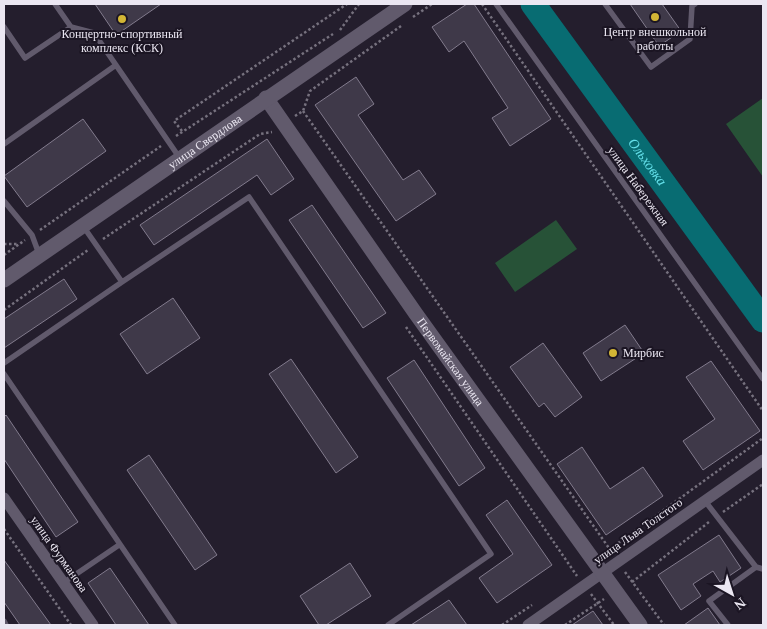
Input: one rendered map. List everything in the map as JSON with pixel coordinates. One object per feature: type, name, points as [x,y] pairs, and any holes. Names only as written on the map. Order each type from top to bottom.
[{"type":"main road","name":"улица Свердлова","points":[[4,280],[179,157],[405,4]]},
{"type":"main road","name":"Первомайская улица","points":[[266,98],[416,314],[597,568],[640,625]]},
{"type":"street","name":"улица Льва Толстого","points":[[528,625],[584,586],[597,568],[618,561],[763,460]]},
{"type":"street","name":"улица Фурманова","points":[[4,498],[93,625]]},
{"type":"lane","points":[[55,4],[71,27],[94,33],[179,157]]},
{"type":"lane","name":"улица Набережная","points":[[496,4],[763,379]]},
{"type":"lane","points":[[605,4],[651,67],[690,39],[692,6],[695,4]]},
{"type":"lane","points":[[4,27],[24,58],[71,27]]},
{"type":"lane","points":[[4,144],[116,65]]},
{"type":"lane","points":[[4,362],[249,197],[491,554],[388,625]]},
{"type":"lane","points":[[4,200],[32,235],[39,254]]},
{"type":"lane","points":[[82,224],[122,282]]},
{"type":"lane","points":[[4,374],[175,625]]},
{"type":"lane","points":[[705,501],[756,567],[763,569]]},
{"type":"lane","points":[[63,583],[119,545]]},
{"type":"lane","points":[[728,625],[709,600],[756,567]]},
{"type":"lane","points":[[4,621],[6,625]]},
{"type":"path","points":[[182,131],[174,122],[347,4]]},
{"type":"path","points":[[4,254],[182,131],[340,30],[358,4]]},
{"type":"path","points":[[409,20],[432,4]]},
{"type":"path","points":[[482,4],[763,411]]},
{"type":"path","points":[[402,26],[310,91],[303,111],[664,625]]},
{"type":"path","points":[[4,310],[95,245],[260,134],[272,132]]},
{"type":"path","points":[[4,244],[18,244]]},
{"type":"path","points":[[402,321],[584,586],[614,625]]},
{"type":"path","points":[[568,581],[577,575],[597,568],[610,549],[763,438]]},
{"type":"path","points":[[566,625],[597,603],[632,582],[763,484]]},
{"type":"path","points":[[4,529],[71,625]]},
{"type":"path","points":[[502,625],[535,603]]},
{"type":"green space","points":[[763,98],[763,177],[726,124]]},
{"type":"green space","points":[[556,220],[577,249],[515,292],[495,263]]},
{"type":"building","name":"Концертно-спортивный комплекс (КСК)","points":[[95,4],[161,4],[116,35]]},
{"type":"building","points":[[467,4],[474,4],[551,119],[510,146],[492,118],[508,108],[464,41],[449,52],[432,27]]},
{"type":"building","name":"Центр внешкольной работы","points":[[630,4],[662,4],[681,31],[659,46]]},
{"type":"building","points":[[356,77],[374,104],[358,115],[403,180],[419,170],[436,194],[396,221],[315,105]]},
{"type":"building","points":[[83,119],[106,151],[27,207],[4,176]]},
{"type":"building","points":[[267,139],[294,179],[271,195],[257,175],[154,245],[140,225]]},
{"type":"building","points":[[312,205],[386,313],[363,328],[289,220]]},
{"type":"building","points":[[64,279],[77,299],[4,348],[4,319]]},
{"type":"building","points":[[173,298],[200,338],[147,374],[120,334]]},
{"type":"building","name":"Мирбис","points":[[625,325],[644,353],[601,381],[583,353]]},
{"type":"building","points":[[543,343],[582,397],[555,417],[544,403],[539,407],[510,367]]},
{"type":"building","points":[[291,359],[358,457],[336,473],[269,374]]},
{"type":"building","points":[[414,360],[485,468],[459,486],[387,378]]},
{"type":"building","points":[[711,361],[760,431],[703,470],[683,441],[715,419],[686,377]]},
{"type":"building","points":[[6,415],[78,522],[56,537],[4,459],[4,417]]},
{"type":"building","points":[[582,447],[610,489],[643,467],[663,496],[606,535],[557,464]]},
{"type":"building","points":[[149,455],[217,555],[195,570],[127,470]]},
{"type":"building","points":[[507,500],[552,565],[497,603],[479,578],[513,554],[486,515]]},
{"type":"building","points":[[719,535],[741,568],[720,582],[713,571],[693,584],[701,596],[681,610],[658,575]]},
{"type":"building","points":[[4,560],[51,625],[20,625],[4,602]]},
{"type":"building","points":[[350,563],[371,596],[326,625],[319,625],[300,596]]},
{"type":"building","points":[[110,568],[149,625],[116,625],[88,583]]},
{"type":"building","points":[[449,600],[467,625],[411,625]]},
{"type":"building","points":[[708,608],[720,625],[684,625]]},
{"type":"building","points":[[593,611],[603,625],[572,625]]},
{"type":"waterway","name":"Ольховка","points":[[533,4],[763,320]]},
{"type":"place","name":"Центр внешкольной работы","points":[[655,17]]},
{"type":"place","name":"Концертно-спортивный комплекс (КСК)","points":[[122,19]]},
{"type":"place","name":"Мирбис","points":[[613,353]]}]
